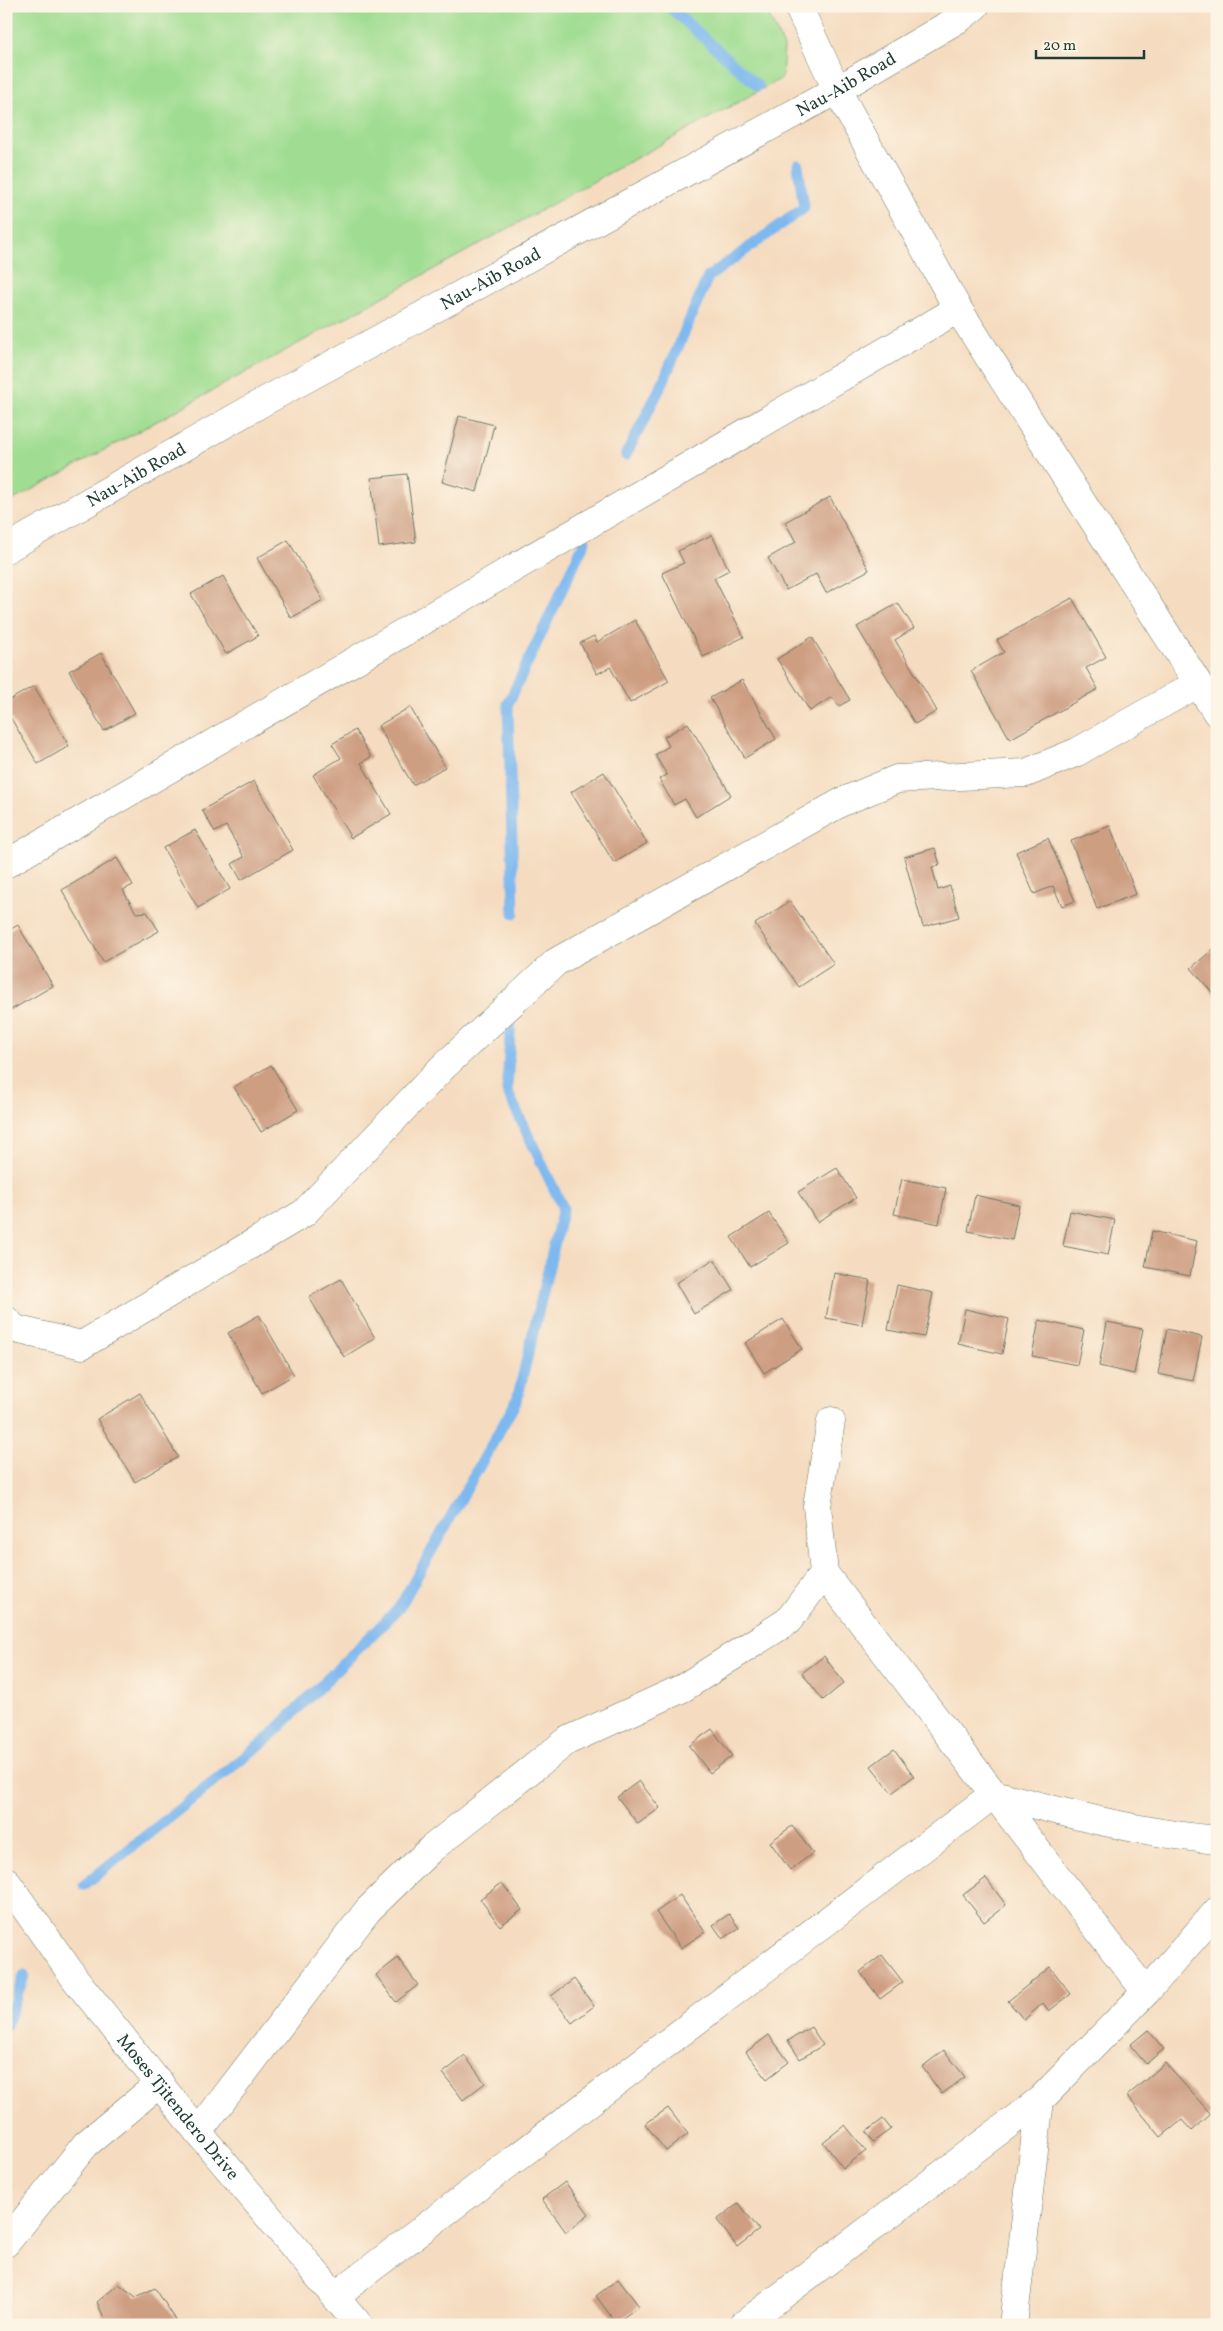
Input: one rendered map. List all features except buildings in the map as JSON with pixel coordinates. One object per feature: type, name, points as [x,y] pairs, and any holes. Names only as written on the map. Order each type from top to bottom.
[{"type":"street","points":[[798,6],[837,90],[958,309],[1217,713]]},
{"type":"street","name":"Nau-Aib Road","points":[[6,549],[263,402],[837,90],[960,18],[975,6]]},
{"type":"street","points":[[6,864],[958,309]]},
{"type":"street","points":[[6,1320],[15,1329],[82,1345],[304,1213],[442,1068],[556,962],[842,802],[897,779],[1026,773],[1077,752],[1197,684]]},
{"type":"street","points":[[832,1421],[817,1506],[824,1574],[1146,1992]]},
{"type":"street","points":[[198,2132],[368,1910],[431,1849],[568,1741],[683,1688],[788,1621],[824,1574]]},
{"type":"street","points":[[994,1794],[1094,1821],[1173,1836],[1217,1840]]},
{"type":"street","points":[[336,2296],[994,1794]]},
{"type":"street","name":"Moses Tjitendero Drive","points":[[6,1881],[76,1980],[198,2132],[359,2325]]},
{"type":"street","points":[[743,2325],[1040,2100],[1146,1992],[1217,1911]]},
{"type":"street","points":[[6,2243],[86,2144],[160,2084]]},
{"type":"street","points":[[1013,2325],[1040,2100]]},
{"type":"green space","points":[[6,6],[764,6],[784,47],[782,78],[6,504]]},
{"type":"waterway","points":[[668,6],[758,86]]},
{"type":"waterway","points":[[626,455],[663,382],[708,277],[804,208],[798,165]]},
{"type":"waterway","points":[[514,913],[508,704],[585,541]]},
{"type":"waterway","points":[[84,1885],[266,1740],[399,1608],[517,1400],[563,1208],[507,1091],[511,1015]]},
{"type":"waterway","points":[[6,2025],[24,1976]]}]
